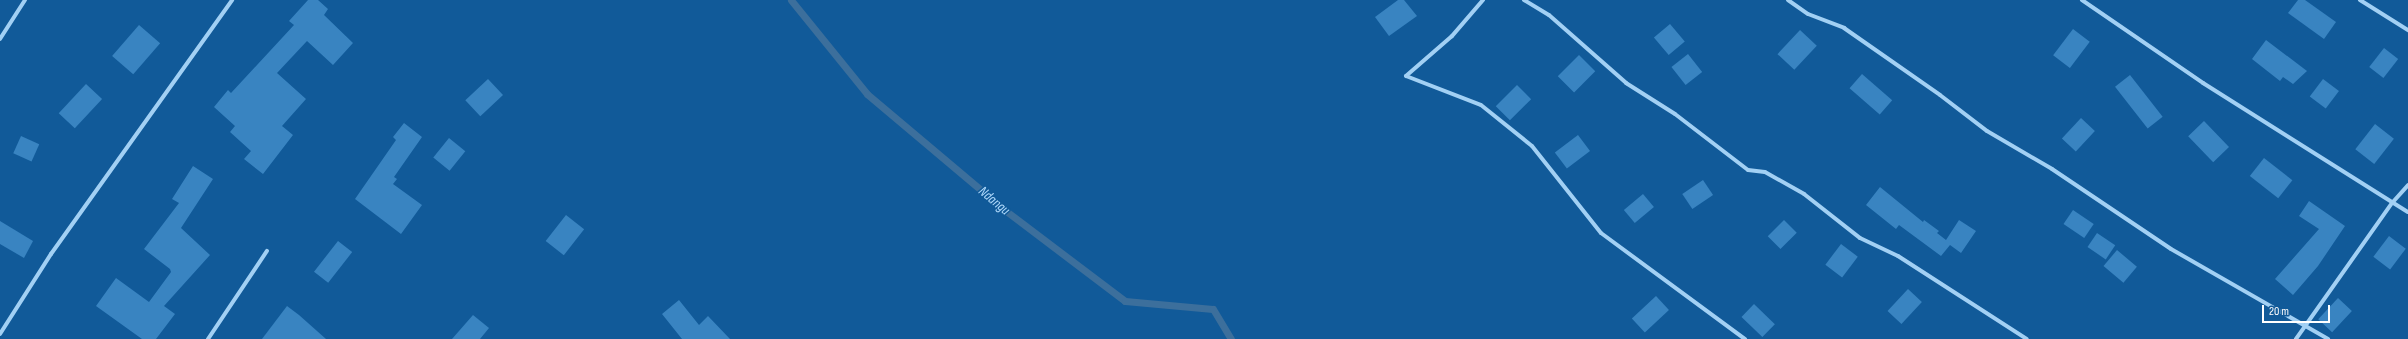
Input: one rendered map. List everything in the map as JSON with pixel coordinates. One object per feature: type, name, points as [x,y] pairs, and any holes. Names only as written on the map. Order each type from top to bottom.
[{"type":"street","points":[[0,39],[25,0]]},
{"type":"street","points":[[0,334],[51,254],[232,0]]},
{"type":"street","points":[[1483,0],[1452,36],[1406,76],[1481,106],[1532,146],[1601,233],[1745,339]]},
{"type":"street","points":[[1524,0],[1549,15],[1626,83],[1675,114],[1748,170],[1765,172],[1804,194],[1860,238],[1898,256],[2027,339]]},
{"type":"street","points":[[1788,0],[1808,14],[1844,28],[1940,95],[1987,132],[2052,169],[2171,249],[2306,325],[2328,339]]},
{"type":"street","points":[[2082,0],[2203,83],[2368,185],[2392,203],[2408,212]]},
{"type":"street","points":[[2360,0],[2408,30]]},
{"type":"street","points":[[2296,339],[2392,203],[2408,185]]},
{"type":"street","points":[[208,339],[266,251]]},
{"type":"building","points":[[308,0],[318,0],[328,9],[324,15],[353,43],[333,65],[307,41],[277,73],[306,99],[282,126],[293,135],[263,174],[244,159],[251,151],[230,132],[235,126],[214,107],[228,90],[231,93],[294,25],[289,21]]},
{"type":"building","points":[[1398,0],[1404,0],[1417,16],[1389,36],[1375,17]]},
{"type":"building","points":[[2298,0],[2305,0],[2336,22],[2324,39],[2288,13]]},
{"type":"building","points":[[1670,24],[1685,42],[1669,55],[1654,37]]},
{"type":"building","points":[[139,25],[160,43],[133,74],[112,56]]},
{"type":"building","points":[[2073,29],[2090,42],[2070,68],[2053,55]]},
{"type":"building","points":[[1800,30],[1817,46],[1794,70],[1777,54]]},
{"type":"building","points":[[2266,40],[2307,71],[2293,84],[2283,77],[2280,81],[2252,59]]},
{"type":"building","points":[[2384,48],[2398,59],[2383,78],[2369,67]]},
{"type":"building","points":[[1688,54],[1702,72],[1686,85],[1671,67]]},
{"type":"building","points":[[1579,55],[1595,71],[1574,92],[1558,76]]},
{"type":"building","points":[[1862,74],[1892,100],[1880,115],[1850,88]]},
{"type":"building","points":[[2130,75],[2163,117],[2148,128],[2115,87]]},
{"type":"building","points":[[488,79],[503,95],[480,116],[465,100]]},
{"type":"building","points":[[2323,79],[2339,91],[2326,109],[2310,97]]},
{"type":"building","points":[[86,84],[102,99],[75,128],[59,113]]},
{"type":"building","points":[[1517,85],[1531,99],[1510,120],[1496,106]]},
{"type":"building","points":[[2081,118],[2095,131],[2076,151],[2062,138]]},
{"type":"building","points":[[2204,121],[2229,147],[2213,162],[2188,136]]},
{"type":"building","points":[[404,123],[422,137],[394,177],[397,179],[393,184],[422,205],[401,234],[355,199],[396,140],[393,137]]},
{"type":"building","points":[[2375,124],[2394,139],[2374,164],[2355,149]]},
{"type":"building","points":[[1578,135],[1590,151],[1567,168],[1555,152]]},
{"type":"building","points":[[21,136],[39,144],[32,161],[13,153]]},
{"type":"building","points":[[449,138],[465,151],[450,171],[433,157]]},
{"type":"building","points":[[2264,158],[2292,180],[2278,198],[2250,176]]},
{"type":"building","points":[[193,166],[213,179],[181,228],[210,255],[164,306],[175,314],[156,339],[142,339],[96,306],[116,278],[149,302],[171,272],[170,269],[144,249],[179,203],[172,199]]},
{"type":"building","points":[[1703,180],[1713,195],[1692,209],[1682,194]]},
{"type":"building","points":[[1880,187],[1923,222],[1924,220],[1939,231],[1937,233],[1946,240],[1959,220],[1976,231],[1961,253],[1950,245],[1941,256],[1899,225],[1896,229],[1866,205]]},
{"type":"building","points":[[1643,194],[1654,207],[1635,223],[1624,210]]},
{"type":"building","points":[[2309,201],[2345,226],[2318,266],[2293,295],[2275,279],[2319,229],[2299,216]]},
{"type":"building","points":[[2073,210],[2094,224],[2084,238],[2063,224]]},
{"type":"building","points":[[566,215],[584,229],[564,255],[546,241]]},
{"type":"building","points":[[1784,220],[1797,233],[1780,249],[1768,236]]},
{"type":"building","points":[[0,221],[33,241],[24,258],[0,244]]},
{"type":"building","points":[[2097,233],[2115,245],[2106,259],[2087,247]]},
{"type":"building","points":[[2389,236],[2406,249],[2390,269],[2373,257]]},
{"type":"building","points":[[338,241],[352,252],[328,283],[314,272]]},
{"type":"building","points":[[1841,244],[1858,257],[1842,277],[1825,265]]},
{"type":"building","points":[[2117,250],[2137,267],[2123,283],[2104,266]]},
{"type":"building","points":[[1908,289],[1922,302],[1901,324],[1888,311]]},
{"type":"building","points":[[1656,296],[1669,310],[1645,332],[1632,319]]},
{"type":"building","points":[[2338,298],[2352,311],[2332,332],[2318,319]]},
{"type":"building","points":[[679,300],[699,325],[708,316],[730,339],[682,339],[662,314]]},
{"type":"building","points":[[1754,304],[1775,324],[1762,337],[1741,317]]},
{"type":"building","points":[[287,306],[299,315],[326,339],[262,339]]},
{"type":"building","points":[[473,315],[489,328],[480,339],[452,339]]},
{"type":"waterway","name":"Ndangu","points":[[791,0],[867,94],[1006,211],[1125,301],[1213,309],[1231,339]]}]
